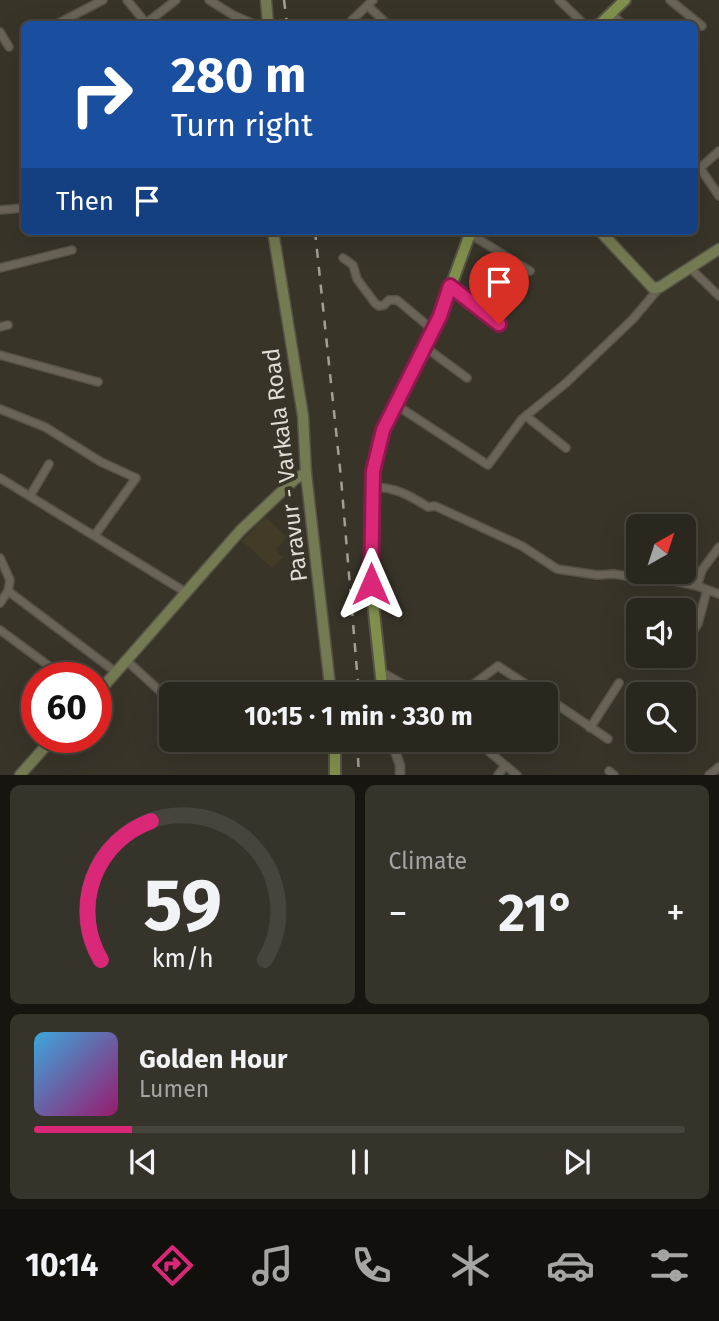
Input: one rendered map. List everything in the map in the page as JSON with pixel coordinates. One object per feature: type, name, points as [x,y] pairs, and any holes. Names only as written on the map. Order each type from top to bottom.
[{"type":"main road","points":[[266,0],[268,21]]},
{"type":"main road","points":[[603,21],[625,0]]},
{"type":"main road","name":"Paravur - Varkala Road","points":[[274,235],[303,416],[306,473],[330,682]]},
{"type":"main road","points":[[381,682],[371,584],[373,471],[383,430],[433,330],[469,235]]},
{"type":"main road","points":[[604,235],[653,288],[660,287],[719,248]]},
{"type":"main road","points":[[112,678],[240,531],[295,479],[306,473]]},
{"type":"main road","points":[[335,752],[335,775]]},
{"type":"main road","points":[[20,775],[40,753]]},
{"type":"street","points":[[63,21],[103,0]]},
{"type":"street","points":[[127,0],[144,21]]},
{"type":"street","points":[[149,21],[176,0]]},
{"type":"street","points":[[209,0],[248,21]]},
{"type":"street","points":[[559,0],[581,21]]},
{"type":"street","points":[[670,0],[696,21]]},
{"type":"street","points":[[351,21],[371,3],[385,21]]},
{"type":"street","points":[[611,13],[619,21]]},
{"type":"street","points":[[698,23],[702,26]]},
{"type":"street","points":[[0,32],[9,47]]},
{"type":"street","points":[[719,151],[700,169],[719,196]]},
{"type":"street","points":[[0,210],[21,208]]},
{"type":"street","points":[[475,235],[530,271]]},
{"type":"street","points":[[0,268],[72,250]]},
{"type":"street","points":[[343,258],[353,265],[357,279],[375,303],[379,306],[388,300],[397,300],[433,330]]},
{"type":"street","points":[[690,268],[719,296]]},
{"type":"street","points":[[450,286],[499,324]]},
{"type":"street","points":[[396,405],[488,465],[526,416],[566,383],[633,319],[660,287]]},
{"type":"street","points":[[425,347],[467,379]]},
{"type":"street","points":[[0,355],[98,382]]},
{"type":"street","points":[[0,409],[45,427],[101,462],[136,478],[95,535]]},
{"type":"street","points":[[526,416],[566,448]]},
{"type":"street","points":[[30,496],[49,464]]},
{"type":"street","points":[[0,478],[187,593]]},
{"type":"street","points":[[372,487],[387,487],[404,492],[428,507],[435,506],[522,546],[557,569],[651,580],[666,579],[719,594]]},
{"type":"street","points":[[697,586],[702,570],[719,547]]},
{"type":"street","points":[[0,558],[10,580],[8,591],[0,603]]},
{"type":"street","points":[[696,627],[707,590]]},
{"type":"street","points":[[8,591],[117,673]]},
{"type":"street","points":[[0,630],[44,662]]},
{"type":"street","points":[[127,661],[159,690]]},
{"type":"street","points":[[477,682],[498,666],[523,682]]},
{"type":"street","points":[[380,671],[399,682]]},
{"type":"street","points":[[590,727],[620,682]]},
{"type":"street","points":[[558,705],[608,739]]},
{"type":"street","points":[[395,752],[400,775]]},
{"type":"street","points":[[489,752],[517,775]]},
{"type":"street","points":[[498,775],[505,766]]},
{"type":"street","points":[[709,775],[719,767]]},
{"type":"shaded area","points":[[265,516],[287,537],[276,550],[283,557],[272,568],[242,541]]},
{"type":"railway","points":[[284,0],[287,21]]},
{"type":"railway","points":[[315,235],[341,478],[358,682]]},
{"type":"railway","points":[[358,752],[359,775]]},
{"type":"route","points":[[371,584],[373,471],[383,430],[440,316],[450,286],[499,324]]}]
